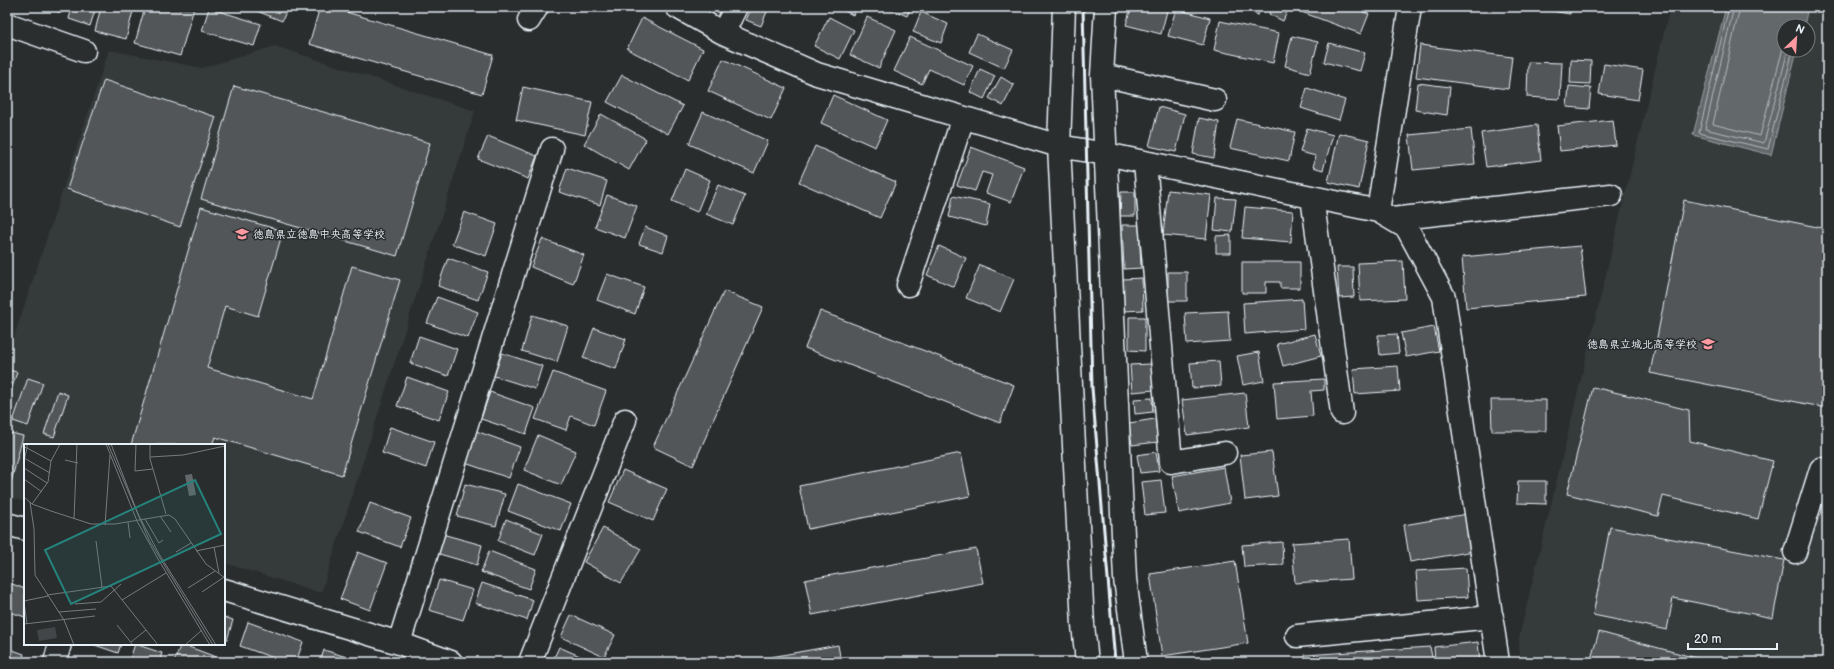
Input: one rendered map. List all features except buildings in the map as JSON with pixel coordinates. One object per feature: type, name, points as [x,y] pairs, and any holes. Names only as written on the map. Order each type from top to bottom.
[{"type":"street","points":[[677,7],[723,33],[817,74],[1058,146],[1106,154],[1312,197],[1385,215],[1408,228],[1444,297],[1498,662]]},
{"type":"street","points":[[723,33],[736,7]]},
{"type":"street","points":[[1064,7],[1058,146],[1083,625],[1087,662]]},
{"type":"street","points":[[1106,7],[1102,75],[1125,579],[1136,662]]},
{"type":"street","points":[[1385,215],[1407,8]]},
{"type":"street","points":[[7,24],[84,51]]},
{"type":"street","points":[[1102,75],[1215,100]]},
{"type":"street","points":[[908,285],[963,118]]},
{"type":"street","points":[[399,643],[552,149]]},
{"type":"street","points":[[1145,162],[1171,462],[1225,452]]},
{"type":"street","points":[[1385,215],[1611,195]]},
{"type":"street","points":[[1312,197],[1342,412]]},
{"type":"street","points":[[530,662],[625,420]]},
{"type":"street","points":[[1795,552],[1821,469],[1827,471]]},
{"type":"street","points":[[7,524],[24,529]]},
{"type":"street","points":[[225,590],[399,643],[451,662]]},
{"type":"street","points":[[1297,636],[1492,617]]},
{"type":"street","points":[[55,662],[60,645]]},
{"type":"shaded area","name":"徳島県立城北高等学校","points":[[1670,7],[1827,7],[1827,662],[1520,662],[1519,638]]},
{"type":"shaded area","name":"徳島県立徳島中央高等学校","points":[[275,46],[475,111],[321,593],[225,563],[225,444],[24,444],[24,502],[7,496],[7,358],[109,50],[202,68]]},
{"type":"water","points":[[1726,7],[1808,7],[1806,18],[1776,18],[1776,58],[1795,58],[1771,155],[1693,135]]},
{"type":"railway","points":[[1083,7],[1092,388],[1115,662]]},
{"type":"place","name":"徳島県立徳島中央高等学校","points":[[242,234]]},
{"type":"place","name":"徳島県立城北高等学校","points":[[1708,344]]}]
